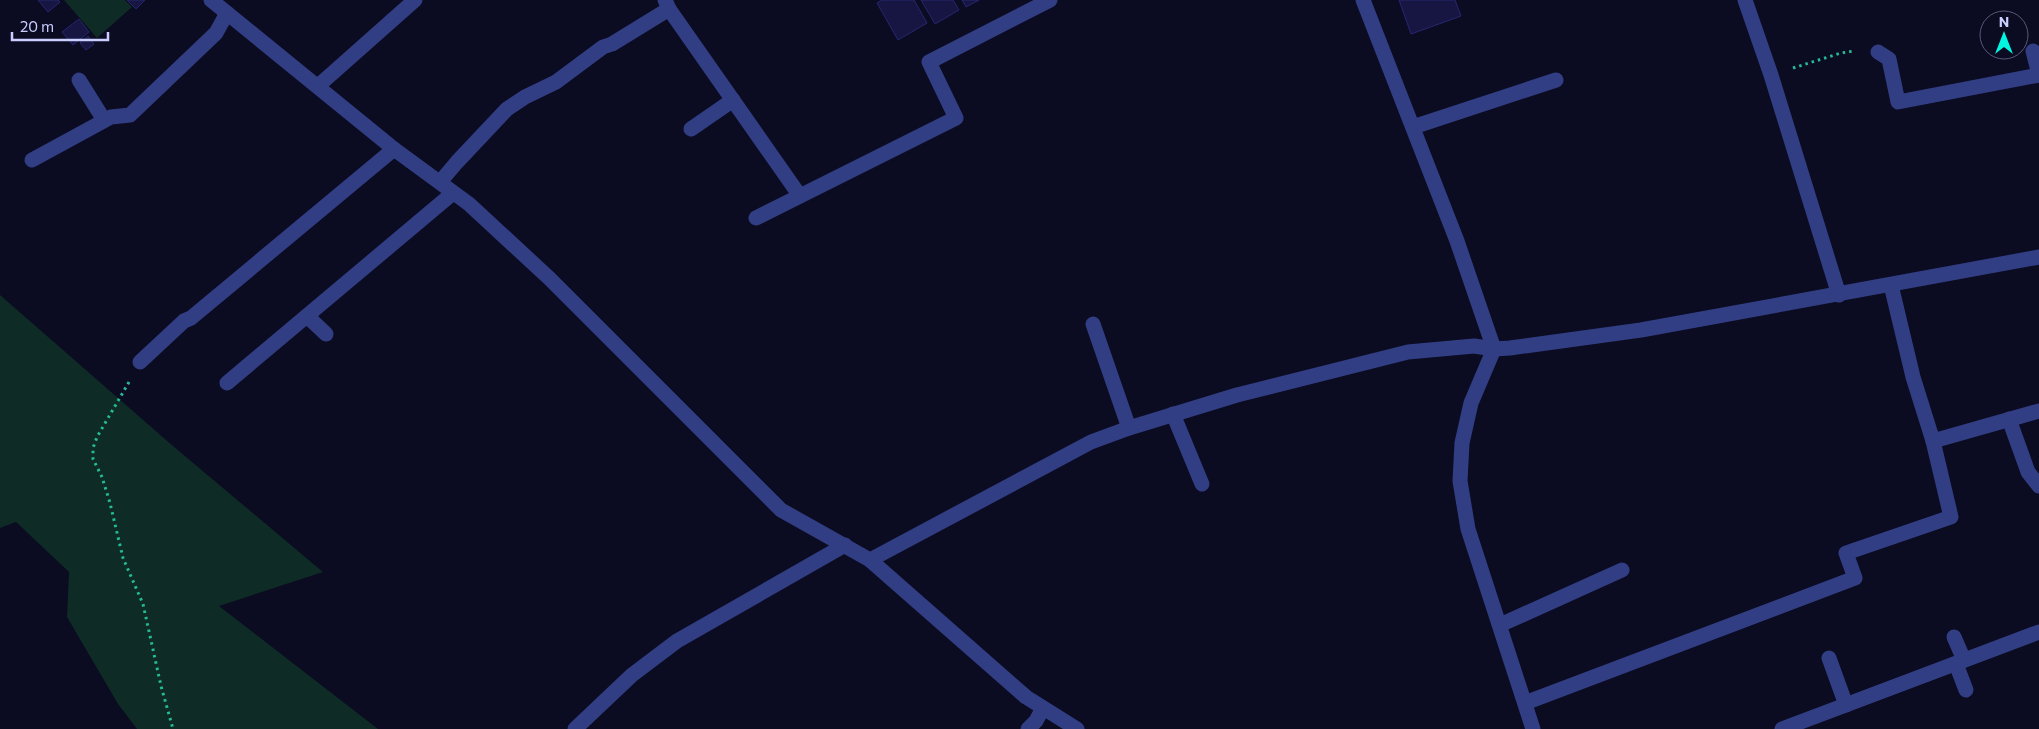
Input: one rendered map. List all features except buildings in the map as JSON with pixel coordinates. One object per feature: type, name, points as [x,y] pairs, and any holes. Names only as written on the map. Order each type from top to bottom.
[{"type":"street","points":[[211,0],[394,149],[469,204],[549,278],[781,510],[870,560],[1026,697],[1077,729]]},
{"type":"street","points":[[318,86],[415,0]]},
{"type":"street","points":[[756,218],[956,118],[929,62],[1050,0]]},
{"type":"street","points":[[1362,0],[1413,127],[1494,349],[1472,403],[1462,443],[1460,481],[1468,529],[1533,729]]},
{"type":"street","points":[[1745,0],[1771,75],[1839,295]]},
{"type":"street","points":[[440,182],[456,162],[508,109],[525,97],[556,82],[603,47],[612,44],[667,4],[800,196]]},
{"type":"street","points":[[32,160],[104,120],[111,117],[130,115],[216,33],[227,13]]},
{"type":"street","points":[[1878,52],[1889,59],[1898,102],[2039,75],[2033,52]]},
{"type":"street","points":[[79,80],[104,120]]},
{"type":"street","points":[[1413,127],[1556,80]]},
{"type":"street","points":[[691,129],[733,100]]},
{"type":"street","points":[[140,362],[184,321],[191,318],[394,149]]},
{"type":"street","points":[[227,383],[454,193]]},
{"type":"street","points":[[870,560],[1091,442],[1237,394],[1408,352],[1474,346],[1494,349],[1641,330],[2039,257]]},
{"type":"street","points":[[1525,703],[1855,578],[1846,553],[1951,518],[1933,441],[1913,377],[1891,285]]},
{"type":"street","points":[[307,316],[326,334]]},
{"type":"street","points":[[1094,324],[1129,428]]},
{"type":"street","points":[[1933,441],[2039,412]]},
{"type":"street","points":[[1173,414],[1202,484]]},
{"type":"street","points":[[2009,419],[2028,472],[2039,486]]},
{"type":"street","points":[[576,729],[632,675],[677,641],[846,545]]},
{"type":"street","points":[[1500,625],[1622,570]]},
{"type":"street","points":[[1783,729],[2039,632]]},
{"type":"street","points":[[1954,637],[1966,690]]},
{"type":"street","points":[[1829,658],[1846,705]]},
{"type":"street","points":[[1028,729],[1036,721],[1044,708]]},
{"type":"path","points":[[1771,75],[1841,52],[1870,49],[1878,52]]},
{"type":"path","points":[[140,362],[98,437],[93,448],[93,460],[102,477],[110,503],[123,558],[143,604],[161,686],[173,729]]},
{"type":"green space","points":[[64,0],[125,0],[132,7],[97,38]]},
{"type":"green space","points":[[0,295],[173,446],[323,572],[219,606],[378,729],[137,729],[118,704],[67,617],[69,572],[16,522],[0,528]]}]
